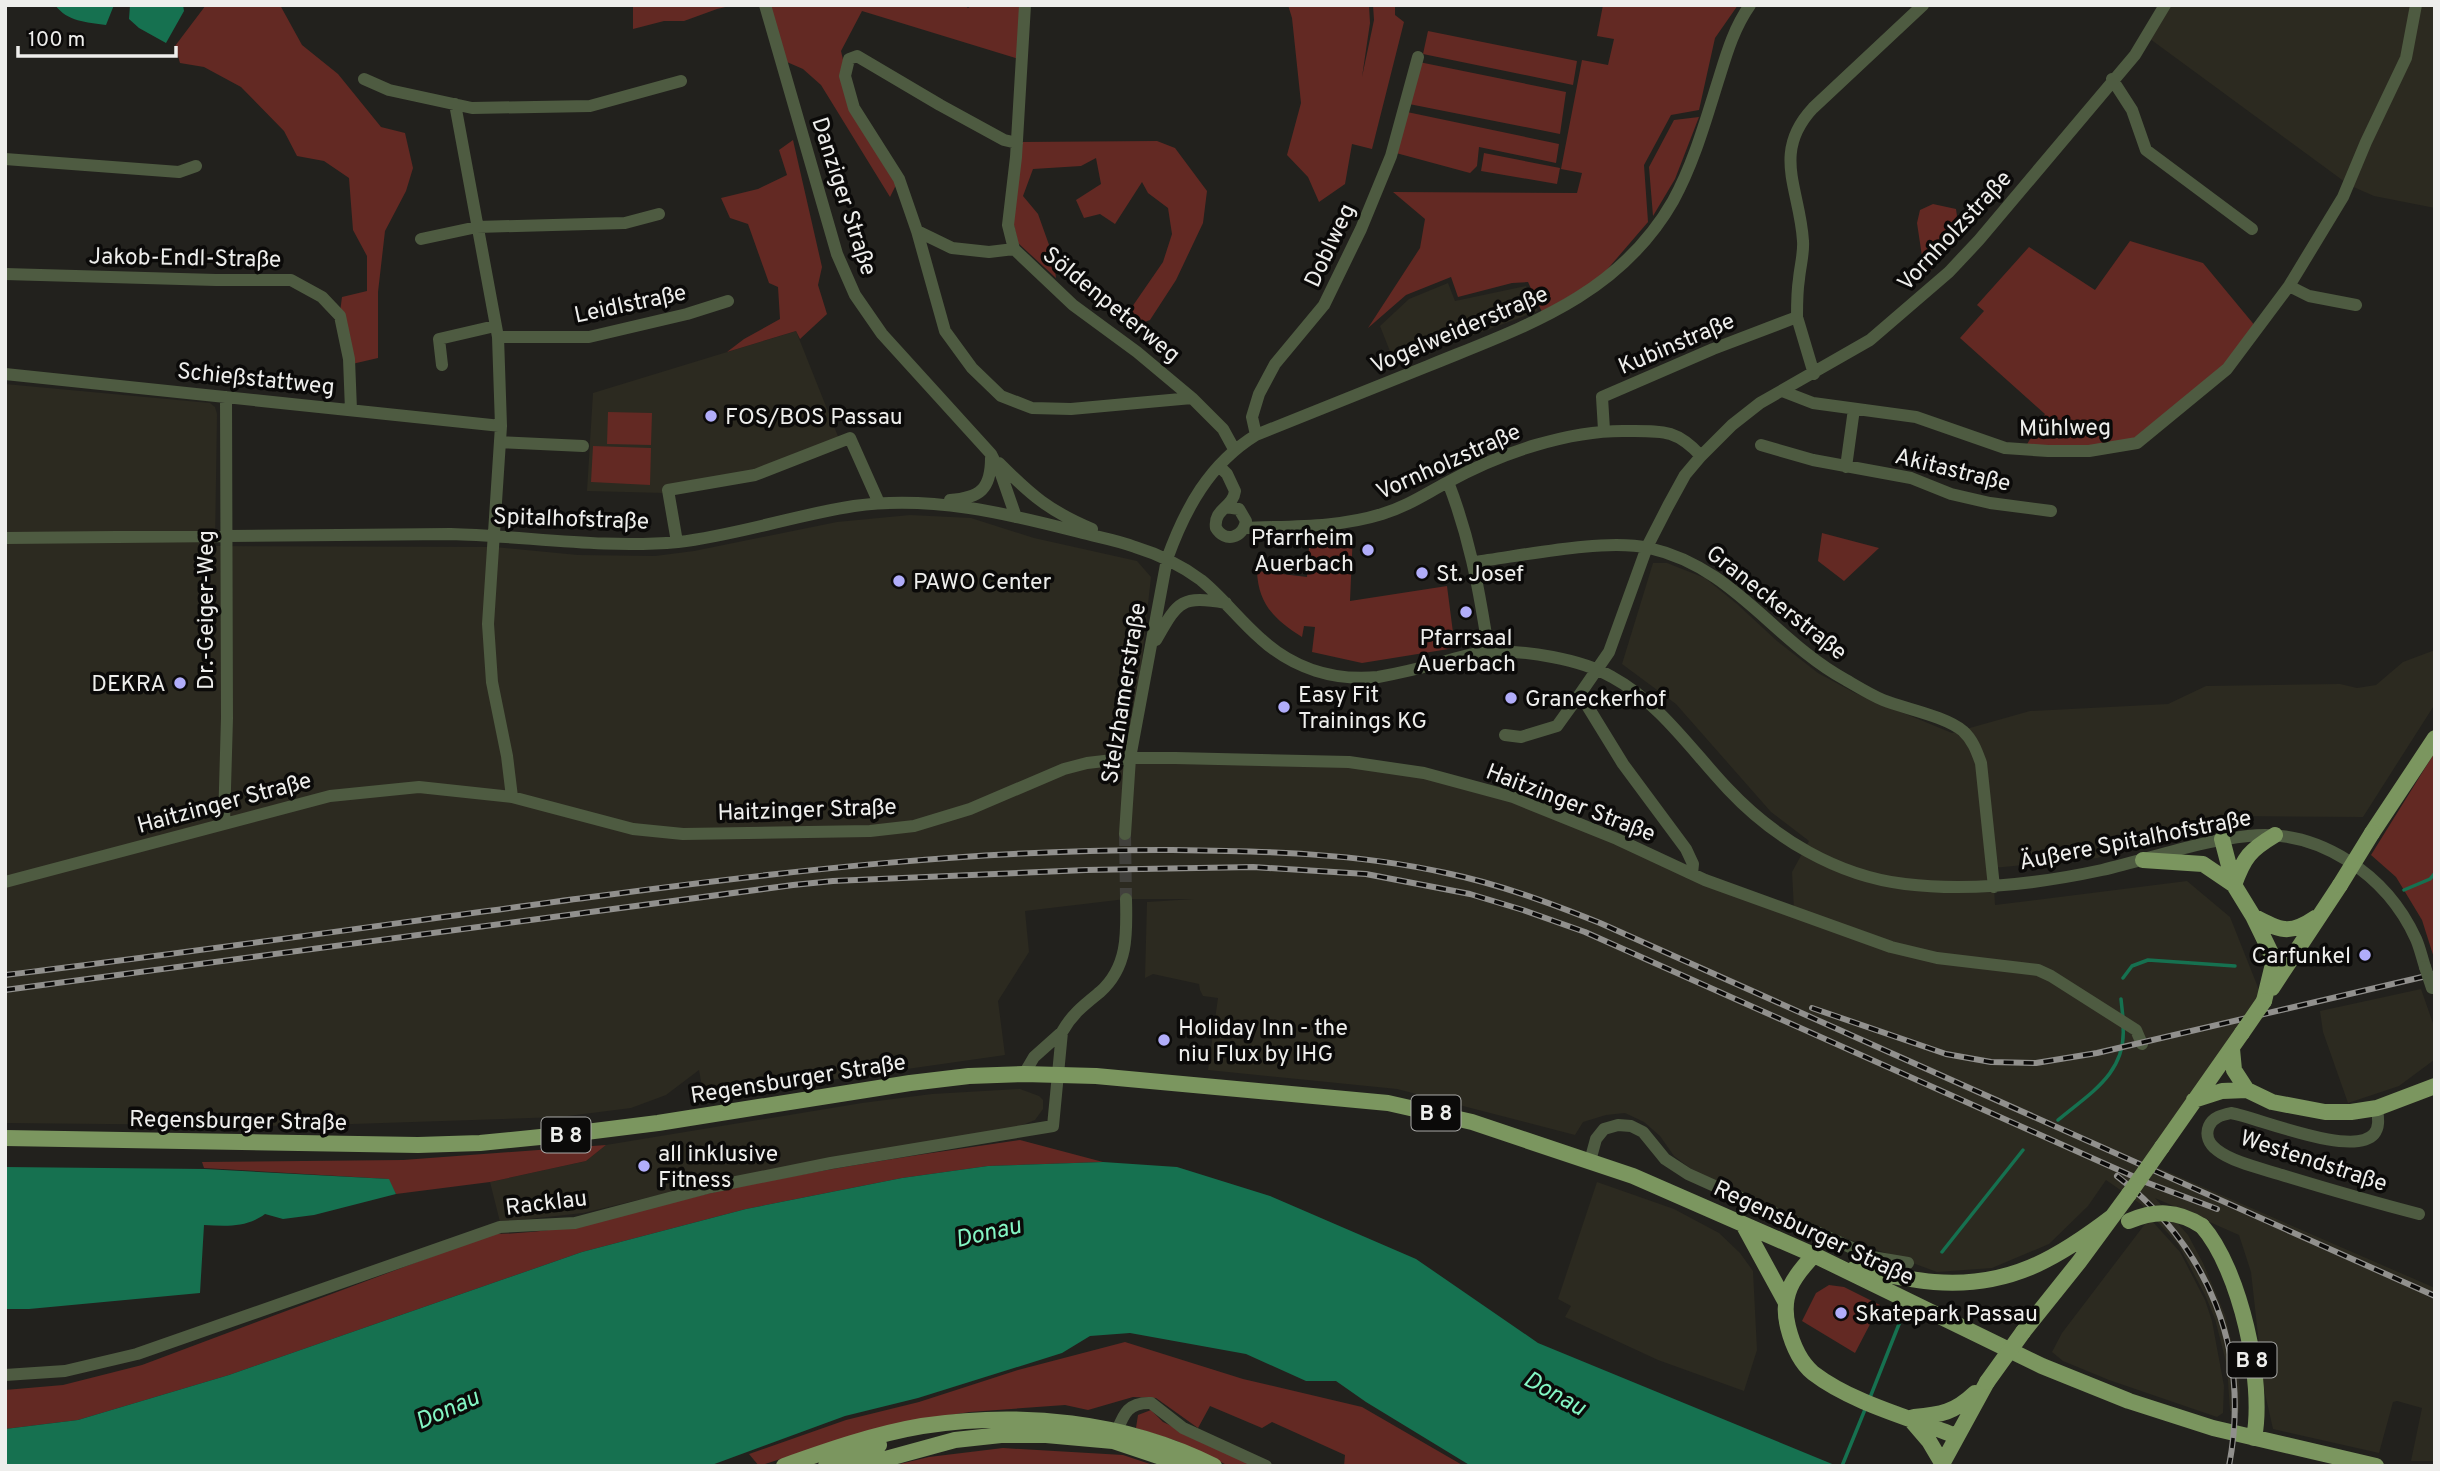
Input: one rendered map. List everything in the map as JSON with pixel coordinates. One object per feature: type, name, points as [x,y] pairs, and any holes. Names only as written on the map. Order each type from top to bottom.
[{"type":"main road","points":[[2121,1218],[2129,1194],[2232,1049],[2435,738]]},
{"type":"main road","points":[[2234,885],[2242,861],[2254,848],[2275,835]]},
{"type":"main road","points":[[2222,839],[2234,885],[2270,951],[2273,964],[2264,1001]]},
{"type":"main road","points":[[2143,860],[2203,864],[2234,885]]},
{"type":"main road","points":[[2253,916],[2276,928],[2291,930],[2302,927],[2319,914]]},
{"type":"main road","points":[[2232,1049],[2234,1070],[2247,1090]]},
{"type":"main road","points":[[2194,1100],[2222,1091],[2247,1090],[2272,1102],[2325,1112],[2351,1112],[2377,1108],[2430,1087],[2435,1073]]},
{"type":"main road","name":"Regensburger Straße","points":[[5,1138],[418,1145],[480,1143],[658,1123],[910,1083],[969,1076],[1024,1074],[1159,1081],[1388,1103],[1472,1122],[1590,1161],[1700,1204],[1814,1255],[2042,1366],[2141,1405],[2191,1422],[2376,1466]]},
{"type":"main road","name":"B 8","points":[[1837,1266],[1933,1282],[1969,1282],[2000,1278],[2047,1261],[2121,1218],[2168,1212],[2181,1214],[2202,1226],[2216,1244],[2234,1284],[2254,1370],[2254,1438]]},
{"type":"main road","name":"B 8","points":[[1987,1382],[2079,1262],[2121,1218]]},
{"type":"main road","points":[[1743,1224],[1786,1301]]},
{"type":"main road","points":[[1814,1255],[1796,1274],[1786,1301],[1786,1321],[1797,1353],[1812,1372],[1848,1394],[1956,1436]]},
{"type":"main road","points":[[1908,1418],[1940,1415],[1963,1405],[1987,1382]]},
{"type":"main road","points":[[1942,1464],[1987,1382]]},
{"type":"main road","points":[[1908,1418],[1930,1442],[1942,1464]]},
{"type":"main road","points":[[784,1466],[871,1437],[937,1425],[1034,1421],[1173,1447],[1214,1466]]},
{"type":"main road","points":[[827,1466],[937,1425]]},
{"type":"main road","points":[[860,1466],[939,1444],[1001,1435],[1116,1436],[1188,1466]]},
{"type":"street","name":"Danziger Straße","points":[[765,5],[837,254],[855,295],[882,334],[991,455],[1001,474],[1016,517]]},
{"type":"street","name":"Söldenpeterweg","points":[[1025,5],[1017,143],[1008,225],[1014,249],[1073,305],[1137,352],[1192,398],[1223,429],[1234,449]]},
{"type":"street","name":"Vogelweiderstraße","points":[[1167,559],[1190,505],[1234,449],[1256,435],[1537,322],[1584,295],[1608,276],[1637,248],[1673,201],[1694,155],[1734,32],[1750,5]]},
{"type":"street","points":[[1814,374],[1797,317],[1798,281],[1804,244],[1790,173],[1789,155],[1794,135],[1801,120],[1923,5]]},
{"type":"street","name":"Vornholzstraße","points":[[1505,735],[1521,737],[1538,734],[1556,726],[1598,669],[1609,652],[1647,547],[1685,475],[1701,456],[1732,425],[1760,403],[1870,340],[1949,272],[2135,55],[2165,5]]},
{"type":"street","name":"Mühlweg","points":[[1782,391],[1813,403],[1916,417],[2005,448],[2089,451],[2137,443],[2227,369],[2289,286],[2343,197],[2406,58],[2416,5]]},
{"type":"street","points":[[1017,143],[1004,140],[857,56],[849,60],[845,76],[853,107],[899,179],[917,231],[945,331],[972,368],[1002,396],[1032,408],[1071,409],[1192,398]]},
{"type":"street","name":"Doblweg","points":[[1256,435],[1252,417],[1259,394],[1275,364],[1324,305],[1361,229],[1391,156],[1418,57]]},
{"type":"street","points":[[364,79],[389,90],[472,108],[590,106],[681,82]]},
{"type":"street","points":[[2112,79],[2132,110],[2146,149],[2252,229]]},
{"type":"street","points":[[454,104],[497,332],[502,386],[488,624],[491,671],[512,797]]},
{"type":"street","points":[[5,159],[179,172],[196,166]]},
{"type":"street","points":[[421,239],[477,227],[625,223],[659,214]]},
{"type":"street","points":[[917,231],[952,248],[989,252],[1014,249]]},
{"type":"street","name":"Jakob-Endl-Straße","points":[[5,274],[291,280],[322,296],[340,316],[349,359],[351,410]]},
{"type":"street","points":[[2289,286],[2309,296],[2356,305]]},
{"type":"street","name":"Leidlstraße","points":[[442,365],[439,339],[497,332],[589,337],[687,314],[728,301]]},
{"type":"street","name":"Kubinstraße","points":[[1604,430],[1602,397],[1713,349],[1797,317]]},
{"type":"street","name":"Schießstattweg","points":[[5,374],[501,426]]},
{"type":"street","name":"Dr.-Geiger-Weg","points":[[224,823],[227,718],[226,397]]},
{"type":"street","points":[[1846,467],[1854,410]]},
{"type":"street","name":"Vornholzstraße","points":[[1219,466],[1227,474],[1235,491],[1231,502],[1216,515],[1214,522],[1219,533],[1233,538],[1240,535],[1245,528],[1357,521],[1423,498],[1448,481],[1518,451],[1573,435],[1604,430],[1664,431],[1687,441],[1701,456]]},
{"type":"street","points":[[677,542],[668,490],[755,475],[850,438],[879,503]]},
{"type":"street","points":[[500,442],[583,446]]},
{"type":"street","name":"Akitastraße","points":[[1761,445],[1782,453],[1911,478],[1951,494],[1990,503],[2051,511]]},
{"type":"street","points":[[921,503],[962,499],[982,491],[991,474],[991,455]]},
{"type":"street","points":[[991,455],[1044,505],[1068,519],[1134,546]]},
{"type":"street","points":[[1448,481],[1464,521],[1474,562],[1487,641]]},
{"type":"street","name":"Spitalhofstraße","points":[[5,538],[492,535],[592,544],[677,542],[723,535],[836,509],[879,503],[921,503],[962,506],[1016,517],[1134,546],[1167,559]]},
{"type":"street","points":[[1226,507],[1233,507],[1244,514],[1245,528]]},
{"type":"street","name":"Graneckerstraße","points":[[1474,562],[1600,546],[1647,547],[1691,561],[1723,581],[1791,643],[1844,680],[1881,699],[1946,722],[1962,731],[1975,746],[1981,763],[1994,887]]},
{"type":"street","name":"Äußere Spitalhofstraße","points":[[1167,559],[1199,579],[1276,651],[1319,673],[1339,677],[1378,677],[1489,652],[1524,653],[1598,669],[1628,687],[1655,709],[1746,807],[1792,843],[1815,856],[1902,884],[1966,889],[2039,882],[2143,860],[2222,839],[2275,835],[2297,838],[2321,846],[2344,857],[2371,877],[2396,906],[2416,939],[2434,992]]},
{"type":"street","name":"Stelzhamerstraße","points":[[1125,834],[1130,758],[1167,559]]},
{"type":"street","points":[[1152,647],[1179,606],[1199,598],[1226,603]]},
{"type":"street","points":[[1580,694],[1622,764],[1686,849],[1693,864],[1692,874]]},
{"type":"street","name":"Haitzinger Straße","points":[[5,882],[330,796],[374,790],[419,788],[512,797],[634,829],[683,834],[870,831],[914,825],[970,809],[1087,762],[1130,758],[1349,762],[1424,772],[1513,797],[1617,839],[1692,874],[1891,947],[1937,958],[2038,970],[2136,1030],[2142,1044]]},
{"type":"street","points":[[1024,1074],[1034,1057],[1062,1032],[1069,1019],[1083,1004],[1114,978],[1122,963],[1127,931],[1126,899]]},
{"type":"street","points":[[1059,1075],[1062,1032]]},
{"type":"street","name":"Racklau","points":[[5,1375],[65,1371],[137,1354],[500,1227],[575,1223],[711,1187],[831,1163],[1053,1126],[1059,1075]]},
{"type":"street","name":"Westendstraße","points":[[2377,1108],[2376,1132],[2367,1140],[2320,1138],[2231,1114],[2223,1114],[2211,1122],[2207,1138],[2215,1149],[2259,1168],[2419,1214]]},
{"type":"street","name":"Regensburger Straße","points":[[1590,1161],[1596,1139],[1604,1129],[1618,1125],[1630,1126],[1643,1132],[1665,1158],[1688,1174],[1872,1257],[1908,1263]]},
{"type":"street","points":[[1116,1436],[1128,1409],[1134,1404],[1151,1403],[1183,1428],[1266,1466]]},
{"type":"shaded area","points":[[206,5],[280,5],[302,45],[338,74],[381,127],[405,133],[413,168],[406,191],[385,231],[378,292],[378,358],[352,364],[340,312],[342,297],[367,291],[367,256],[353,230],[349,178],[324,161],[297,156],[284,131],[241,87],[204,67],[180,63],[175,46]]},
{"type":"shaded area","points":[[633,5],[734,5],[684,21],[664,21],[633,29]]},
{"type":"shaded area","points":[[765,5],[964,5],[968,8],[972,5],[1025,5],[1022,60],[862,11],[841,51],[854,108],[899,179],[890,197],[821,85],[803,69],[780,59]]},
{"type":"shaded area","points":[[1288,5],[1369,5],[1370,23],[1362,77],[1374,20],[1373,5],[1395,5],[1395,15],[1404,22],[1372,149],[1352,144],[1345,184],[1319,202],[1308,177],[1287,155],[1301,103],[1292,18]]},
{"type":"shaded area","points":[[1603,5],[1738,5],[1715,38],[1699,110],[1671,115],[1644,165],[1648,222],[1599,279],[1542,312],[1528,282],[1512,283],[1458,297],[1451,277],[1406,295],[1368,328],[1420,248],[1425,219],[1393,192],[1577,193],[1582,173],[1561,169],[1582,60],[1608,65],[1614,39],[1597,36]]},
{"type":"shaded area","points":[[2164,5],[2435,5],[2435,208],[2374,196],[2349,185],[2146,36]]},
{"type":"shaded area","points":[[1428,31],[1577,61],[1573,85],[1423,54]]},
{"type":"shaded area","points":[[1419,62],[1566,92],[1560,134],[1409,104]]},
{"type":"shaded area","points":[[1407,112],[1559,144],[1556,163],[1479,147],[1477,166],[1470,173],[1396,153]]},
{"type":"shaded area","points":[[1699,117],[1675,179],[1653,216],[1649,167],[1674,120]]},
{"type":"shaded area","points":[[793,140],[822,267],[818,285],[827,314],[800,339],[796,331],[727,352],[780,319],[778,287],[769,283],[748,224],[730,218],[721,198],[758,189],[787,175],[779,150]]},
{"type":"shaded area","points":[[1157,141],[1175,148],[1207,191],[1203,223],[1176,280],[1150,320],[1131,327],[1123,320],[1163,262],[1172,234],[1168,208],[1148,193],[1142,182],[1115,224],[1100,214],[1084,218],[1076,200],[1101,184],[1096,158],[1081,166],[1033,169],[1023,196],[1038,214],[1053,256],[1056,278],[1018,243],[1013,221],[1020,142]]},
{"type":"shaded area","points":[[1484,153],[1560,168],[1557,184],[1481,171]]},
{"type":"shaded area","points":[[1933,204],[1956,209],[1960,238],[1925,276],[1917,223],[1920,210]]},
{"type":"shaded area","points":[[2130,241],[2203,263],[2256,327],[2228,367],[2137,444],[2023,451],[2045,414],[1960,338],[1984,311],[1977,305],[2029,247],[2095,290]]},
{"type":"shaded area","points":[[1448,283],[1455,301],[1526,286],[1538,311],[1395,364],[1380,326],[1409,299]]},
{"type":"shaded area","name":"FOS/BOS Passau","points":[[796,331],[839,439],[770,466],[664,493],[587,491],[593,393]]},
{"type":"shaded area","points":[[5,384],[210,403],[217,414],[215,546],[495,547],[578,555],[655,556],[694,551],[837,522],[910,515],[971,518],[1034,538],[1137,561],[1151,577],[1131,759],[1370,764],[1498,792],[1794,910],[1792,872],[1809,841],[1771,812],[1676,704],[1622,664],[1653,563],[1667,563],[1705,578],[1818,673],[1855,693],[1952,733],[2030,711],[2168,704],[2206,686],[2340,684],[2357,688],[2376,685],[2403,662],[2435,650],[2435,704],[2363,817],[2235,816],[2097,858],[1993,868],[1995,905],[2187,881],[2230,917],[2263,1000],[2150,1164],[2435,1288],[2435,1461],[2411,1461],[2422,1408],[2397,1401],[2393,1402],[2379,1453],[2273,1429],[2264,1389],[2251,1272],[2239,1235],[2155,1198],[2188,1235],[2225,1315],[2240,1390],[2239,1413],[2230,1411],[2227,1366],[2215,1319],[2178,1244],[2142,1205],[2106,1180],[2088,1206],[2049,1244],[1992,1268],[1937,1272],[1837,1235],[1695,1172],[1674,1156],[1660,1136],[1644,1122],[1625,1113],[1583,1122],[1575,1135],[1397,1089],[1208,1070],[1218,998],[1203,996],[1199,984],[1153,974],[1145,978],[1147,902],[1194,899],[1126,899],[1025,911],[1029,952],[998,1001],[1005,1055],[704,1098],[699,1070],[666,1095],[631,1108],[560,1117],[293,1126],[5,1123]]},
{"type":"shaded area","points":[[608,412],[652,413],[651,445],[607,444]]},
{"type":"shaded area","points":[[593,446],[651,448],[650,485],[591,482]]},
{"type":"shaded area","points":[[1353,532],[1350,601],[1447,586],[1455,648],[1362,663],[1312,652],[1315,627],[1304,626],[1302,637],[1276,617],[1261,593],[1257,571],[1307,577],[1310,533]]},
{"type":"shaded area","points":[[1822,533],[1879,548],[1844,581],[1818,561]]},
{"type":"shaded area","points":[[2435,752],[2435,961],[2422,920],[2396,877],[2371,855]]},
{"type":"shaded area","points":[[2421,989],[2435,1029],[2434,1060],[2399,1086],[2348,1103],[2323,1032],[2320,1011]]},
{"type":"shaded area","points":[[1020,1089],[1039,1096],[1043,1100],[1043,1109],[1035,1120],[1015,1128],[735,1177],[583,1213],[500,1222],[490,1182],[586,1161],[606,1145],[862,1103],[932,1094]]},
{"type":"shaded area","points":[[1020,1140],[1103,1162],[988,1166],[902,1178],[746,1209],[582,1252],[229,1375],[78,1420],[5,1429],[5,1390],[63,1385],[142,1365],[492,1234],[575,1226],[788,1177]]},
{"type":"shaded area","points":[[606,1145],[586,1161],[490,1182],[396,1194],[388,1179],[204,1168],[202,1162],[403,1160]]},
{"type":"shaded area","points":[[1597,1182],[1674,1209],[1719,1233],[1740,1253],[1753,1271],[1757,1350],[1744,1391],[1658,1360],[1565,1317],[1571,1306],[1558,1299]]},
{"type":"shaded area","points":[[2153,1222],[2180,1252],[2205,1300],[2212,1321],[2224,1386],[2223,1413],[2217,1417],[2109,1380],[2063,1361],[2052,1352],[2062,1333],[2145,1224]]},
{"type":"shaded area","name":"Skatepark Passau","points":[[1829,1285],[1844,1287],[1880,1305],[1855,1353],[1802,1321],[1816,1293]]},
{"type":"shaded area","points":[[1125,1342],[1243,1379],[1362,1407],[1464,1466],[1344,1466],[1345,1455],[1272,1422],[1262,1428],[1210,1406],[1198,1428],[1156,1398],[1133,1397],[1088,1410],[1065,1405],[970,1412],[922,1419],[870,1430],[759,1466],[749,1454],[846,1420],[919,1402],[1018,1370]]},
{"type":"shaded area","points":[[1151,1410],[1163,1422],[1259,1466],[1229,1466],[1177,1441],[1136,1428],[1138,1415]]},
{"type":"shaded area","points":[[1003,1448],[1123,1455],[1156,1466],[891,1466],[929,1457]]},
{"type":"water","points":[[55,5],[114,5],[106,25],[72,18]]},
{"type":"water","points":[[130,5],[183,5],[184,11],[166,43],[139,28],[129,19]]},
{"type":"water","name":"Donau","points":[[1103,1162],[1177,1167],[1270,1196],[1416,1259],[1538,1343],[1837,1466],[1471,1466],[1336,1381],[1306,1381],[1246,1354],[1130,1333],[1090,1336],[1062,1353],[918,1398],[845,1416],[709,1466],[5,1466],[5,1429],[78,1420],[229,1375],[582,1252],[746,1209],[902,1178],[988,1166]]},
{"type":"water","points":[[5,1167],[205,1169],[389,1179],[396,1194],[314,1215],[283,1219],[265,1214],[243,1224],[204,1225],[200,1293],[5,1309]]},
{"type":"waterway","points":[[2404,890],[2430,879],[2435,873]]},
{"type":"waterway","points":[[2123,978],[2132,966],[2148,960],[2235,966]]},
{"type":"waterway","points":[[2121,999],[2123,1018]]},
{"type":"waterway","points":[[2058,1120],[2094,1091],[2113,1069],[2123,1042],[2123,1026]]},
{"type":"waterway","points":[[1942,1252],[2023,1150]]},
{"type":"waterway","points":[[1869,1400],[1903,1314]]},
{"type":"waterway","points":[[1842,1466],[1866,1407]]},
{"type":"tunnel","points":[[1125,834],[1126,899]]},
{"type":"railway","points":[[5,975],[664,887],[881,863],[1026,853],[1172,850],[1275,852],[1378,861],[1485,883],[1600,923],[2435,1296]]},
{"type":"railway","points":[[5,990],[833,881],[1086,870],[1253,867],[1366,874],[1470,894],[1585,932],[2148,1183],[2217,1209]]},
{"type":"railway","points":[[1812,1008],[1946,1054],[1991,1062],[2036,1063],[2097,1053],[2435,974]]},
{"type":"railway","points":[[2117,1176],[2149,1204],[2176,1235],[2199,1269],[2216,1304],[2227,1342],[2234,1382],[2234,1423],[2229,1466]]},
{"type":"place","name":"FOS/BOS Passau","points":[[711,416]]},
{"type":"place","name":"Pfarrheim Auerbach","points":[[1368,550]]},
{"type":"place","name":"St. Josef","points":[[1422,573]]},
{"type":"place","name":"PAWO Center","points":[[899,581]]},
{"type":"place","name":"Pfarrsaal Auerbach","points":[[1466,612]]},
{"type":"place","name":"DEKRA","points":[[180,683]]},
{"type":"place","name":"Graneckerhof","points":[[1511,698]]},
{"type":"place","name":"Easy Fit Trainings KG","points":[[1284,707]]},
{"type":"place","name":"Carfunkel","points":[[2365,955]]},
{"type":"place","name":"Holiday Inn - the niu Flux by IHG","points":[[1164,1040]]},
{"type":"place","name":"all inklusive Fitness","points":[[644,1166]]},
{"type":"place","name":"Skatepark Passau","points":[[1841,1313]]}]
